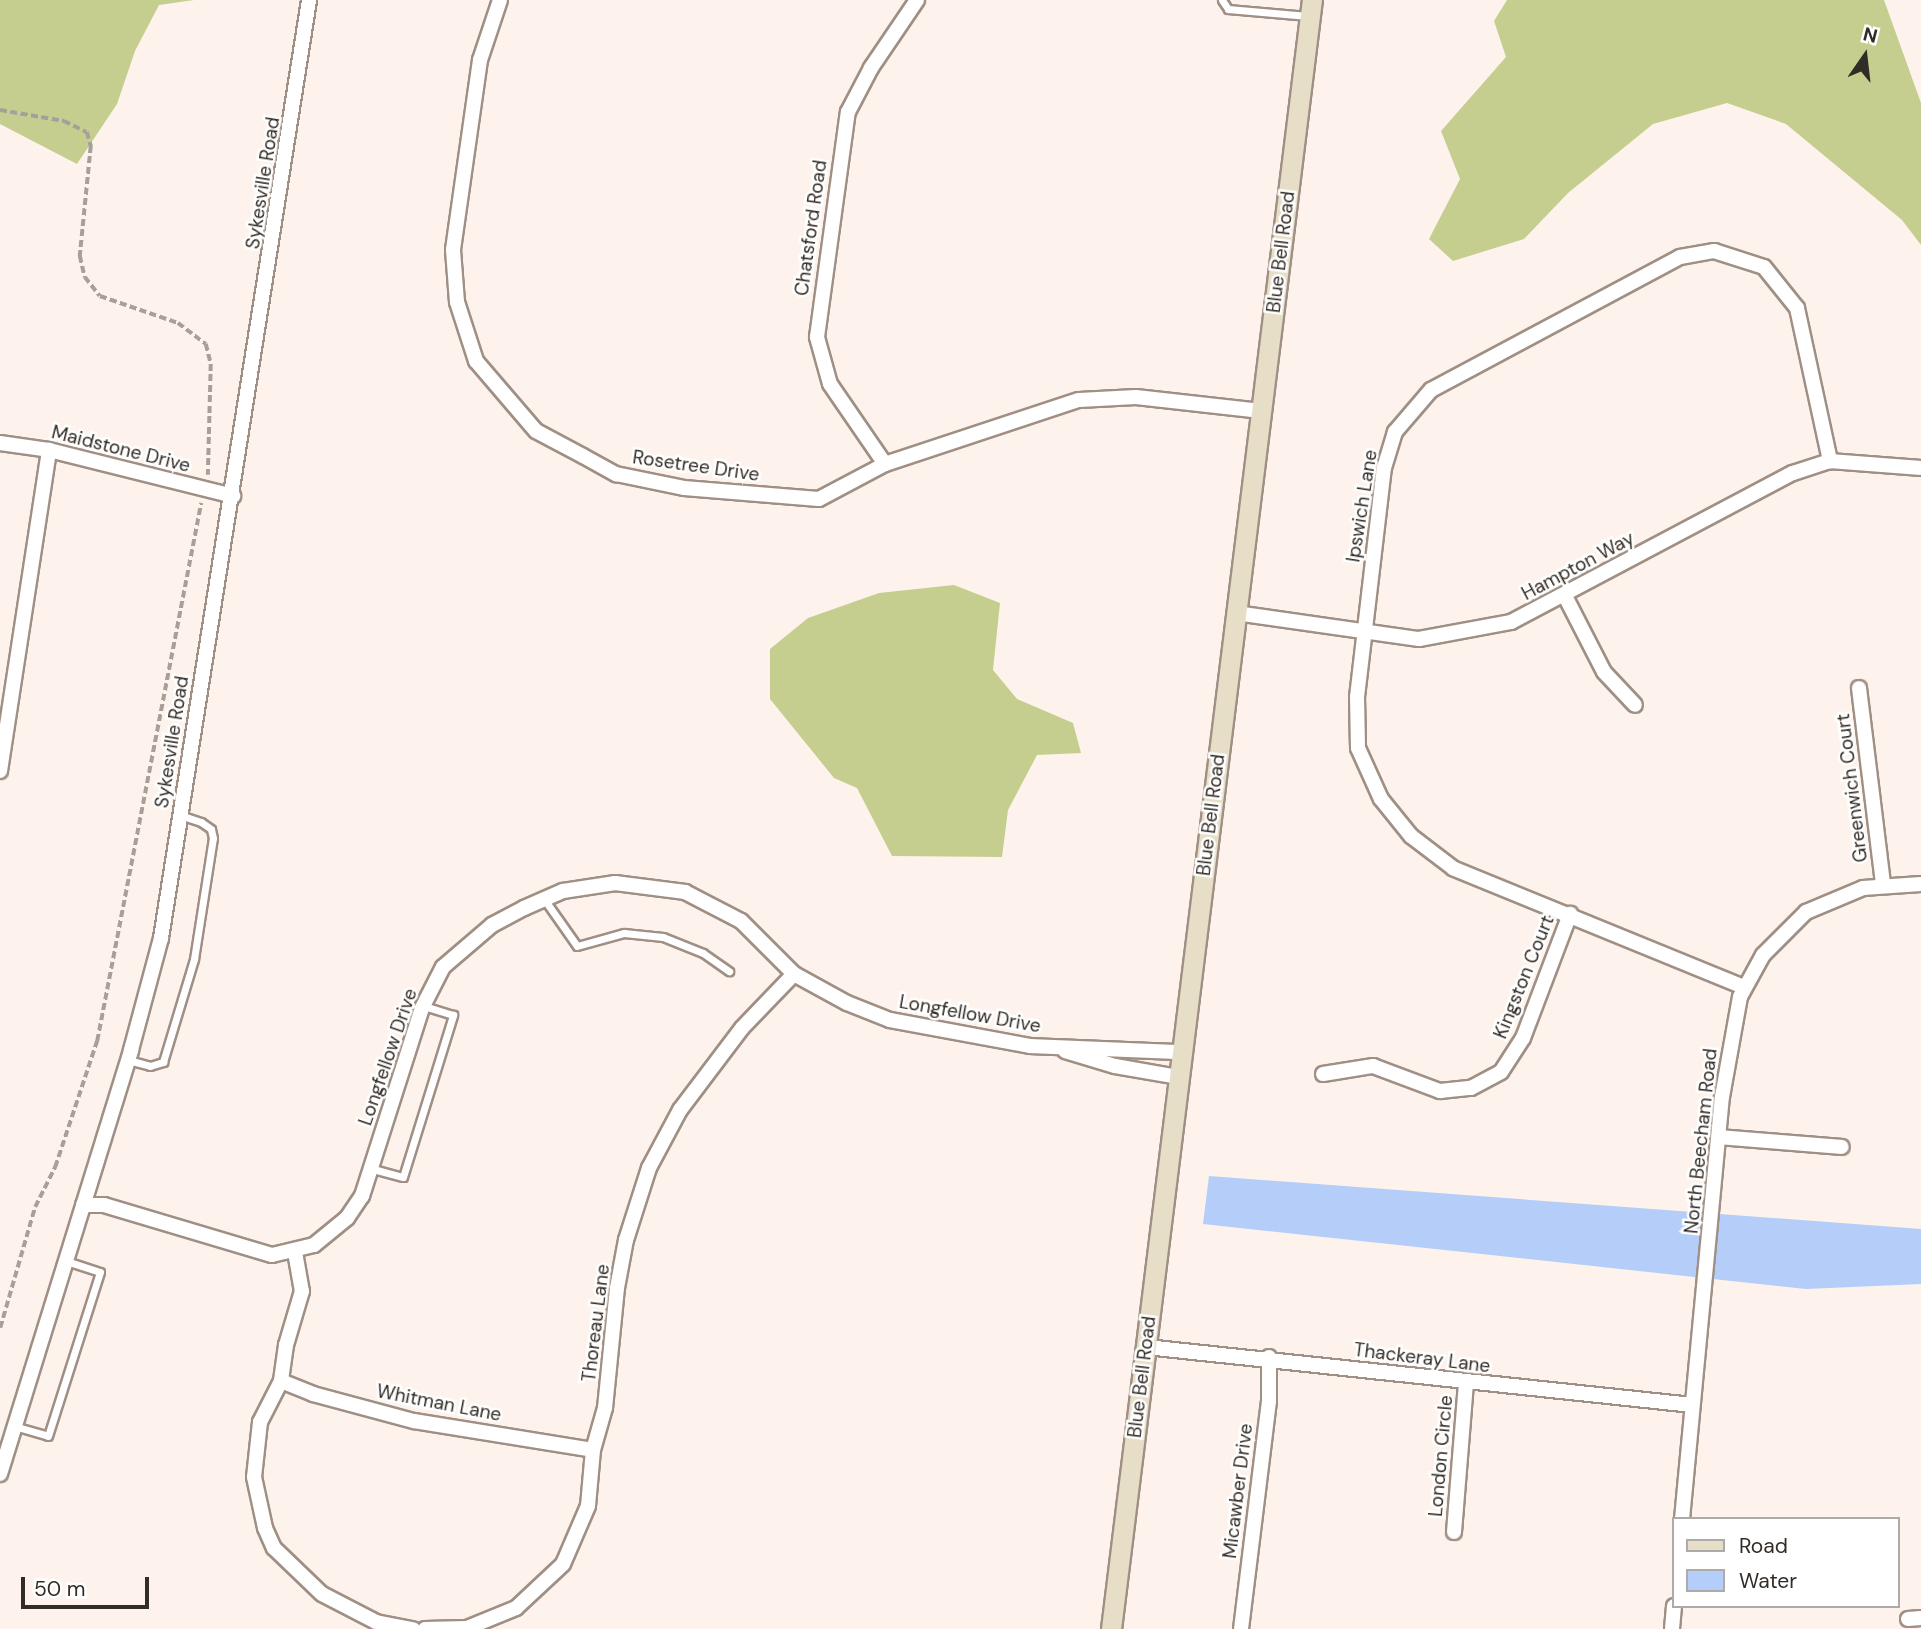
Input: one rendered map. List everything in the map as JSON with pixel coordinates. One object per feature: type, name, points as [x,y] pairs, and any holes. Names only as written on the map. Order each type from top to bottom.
[{"type":"street","name":"Sykesville Road","points":[[0,1474],[128,1060],[161,938],[233,496],[309,0]]},
{"type":"street","name":"Rosetree Drive","points":[[500,0],[480,60],[453,250],[457,302],[476,361],[536,431],[616,474],[684,488],[819,499],[885,464],[1079,400],[1136,397],[1261,411]]},
{"type":"street","name":"Chatsford Road","points":[[885,464],[830,384],[817,337],[848,112],[871,68],[918,0]]},
{"type":"street","name":"Blue Bell Road","points":[[1111,1629],[1311,8]]},
{"type":"street","name":"Ipswich Lane","points":[[1744,987],[1453,868],[1410,836],[1381,799],[1358,748],[1364,631],[1384,468],[1395,432],[1431,390],[1679,257],[1714,251],[1764,267],[1797,308],[1830,461]]},
{"type":"street","name":"Maidstone Drive","points":[[0,443],[49,450],[233,496]]},
{"type":"street","points":[[0,771],[49,450]]},
{"type":"street","name":"Hampton Way","points":[[1236,613],[1419,639],[1511,622],[1565,596],[1793,473],[1830,461],[1921,468]]},
{"type":"street","points":[[1565,596],[1604,672],[1635,705]]},
{"type":"street","name":"Greenwich Court","points":[[1859,688],[1883,884]]},
{"type":"street","name":"Longfellow Drive","points":[[83,1205],[104,1205],[272,1255],[295,1252],[314,1245],[347,1218],[373,1169],[423,1006],[443,967],[467,944],[544,900],[563,891],[615,883],[685,892],[741,921],[794,974],[847,1003],[922,1029],[1057,1048],[1150,1048],[1182,1052]]},
{"type":"street","name":"North Beecham Road","points":[[1682,1517],[1725,1076],[1744,987],[1763,955],[1806,912],[1883,884],[1921,884]]},
{"type":"street","name":"Kingston Court","points":[[1322,1074],[1373,1066],[1440,1091],[1471,1088],[1502,1072],[1523,1038],[1570,914]]},
{"type":"street","name":"Thoreau Lane","points":[[425,1629],[467,1628],[516,1608],[563,1564],[588,1506],[593,1450],[605,1408],[626,1240],[649,1168],[680,1110],[742,1028],[794,974]]},
{"type":"street","name":"Longfellow Drive","points":[[1057,1048],[1115,1066],[1179,1077]]},
{"type":"street","points":[[1719,1137],[1842,1147]]},
{"type":"street","points":[[295,1252],[302,1291],[286,1345],[281,1381],[260,1422],[254,1476],[265,1528],[274,1548],[322,1594],[374,1626],[413,1629]]},
{"type":"street","name":"Thackeray Lane","points":[[1146,1347],[1269,1357],[1466,1384],[1692,1405]]},
{"type":"street","name":"Micawber Drive","points":[[1241,1629],[1269,1401],[1269,1357]]},
{"type":"street","name":"Whitman Lane","points":[[281,1381],[313,1394],[414,1421],[593,1450]]},
{"type":"street","name":"London Circle","points":[[1454,1532],[1466,1384]]},
{"type":"street","points":[[1672,1629],[1674,1608]]},
{"type":"lane","points":[[1222,0],[1228,9],[1311,8]]},
{"type":"lane","points":[[128,1060],[150,1066],[163,1062],[194,959],[213,838],[201,822],[180,815]]},
{"type":"lane","points":[[544,900],[577,946],[624,933],[663,937],[703,953],[729,971]]},
{"type":"lane","points":[[373,1169],[403,1177],[453,1016],[423,1006]]},
{"type":"lane","points":[[15,1426],[48,1436],[100,1272],[66,1261]]},
{"type":"path","points":[[0,110],[64,121],[87,132],[90,164],[80,256],[85,277],[100,296],[178,323],[206,344],[211,364],[211,448],[206,489],[97,1041],[55,1167],[34,1207],[0,1328]]},
{"type":"green space","points":[[0,0],[194,0],[159,5],[135,51],[117,104],[77,164],[0,124]]},
{"type":"green space","points":[[1507,0],[1884,0],[1921,103],[1921,245],[1902,220],[1786,124],[1727,103],[1653,124],[1568,193],[1524,239],[1453,261],[1429,239],[1460,179],[1441,131],[1506,57],[1494,21]]},
{"type":"green space","points":[[954,585],[1000,603],[993,670],[1017,699],[1073,723],[1081,753],[1037,755],[1008,810],[1002,857],[892,856],[857,788],[834,778],[770,699],[770,649],[808,618],[879,593]]},
{"type":"water","points":[[1209,1176],[1921,1229],[1921,1284],[1806,1289],[1203,1224]]}]
